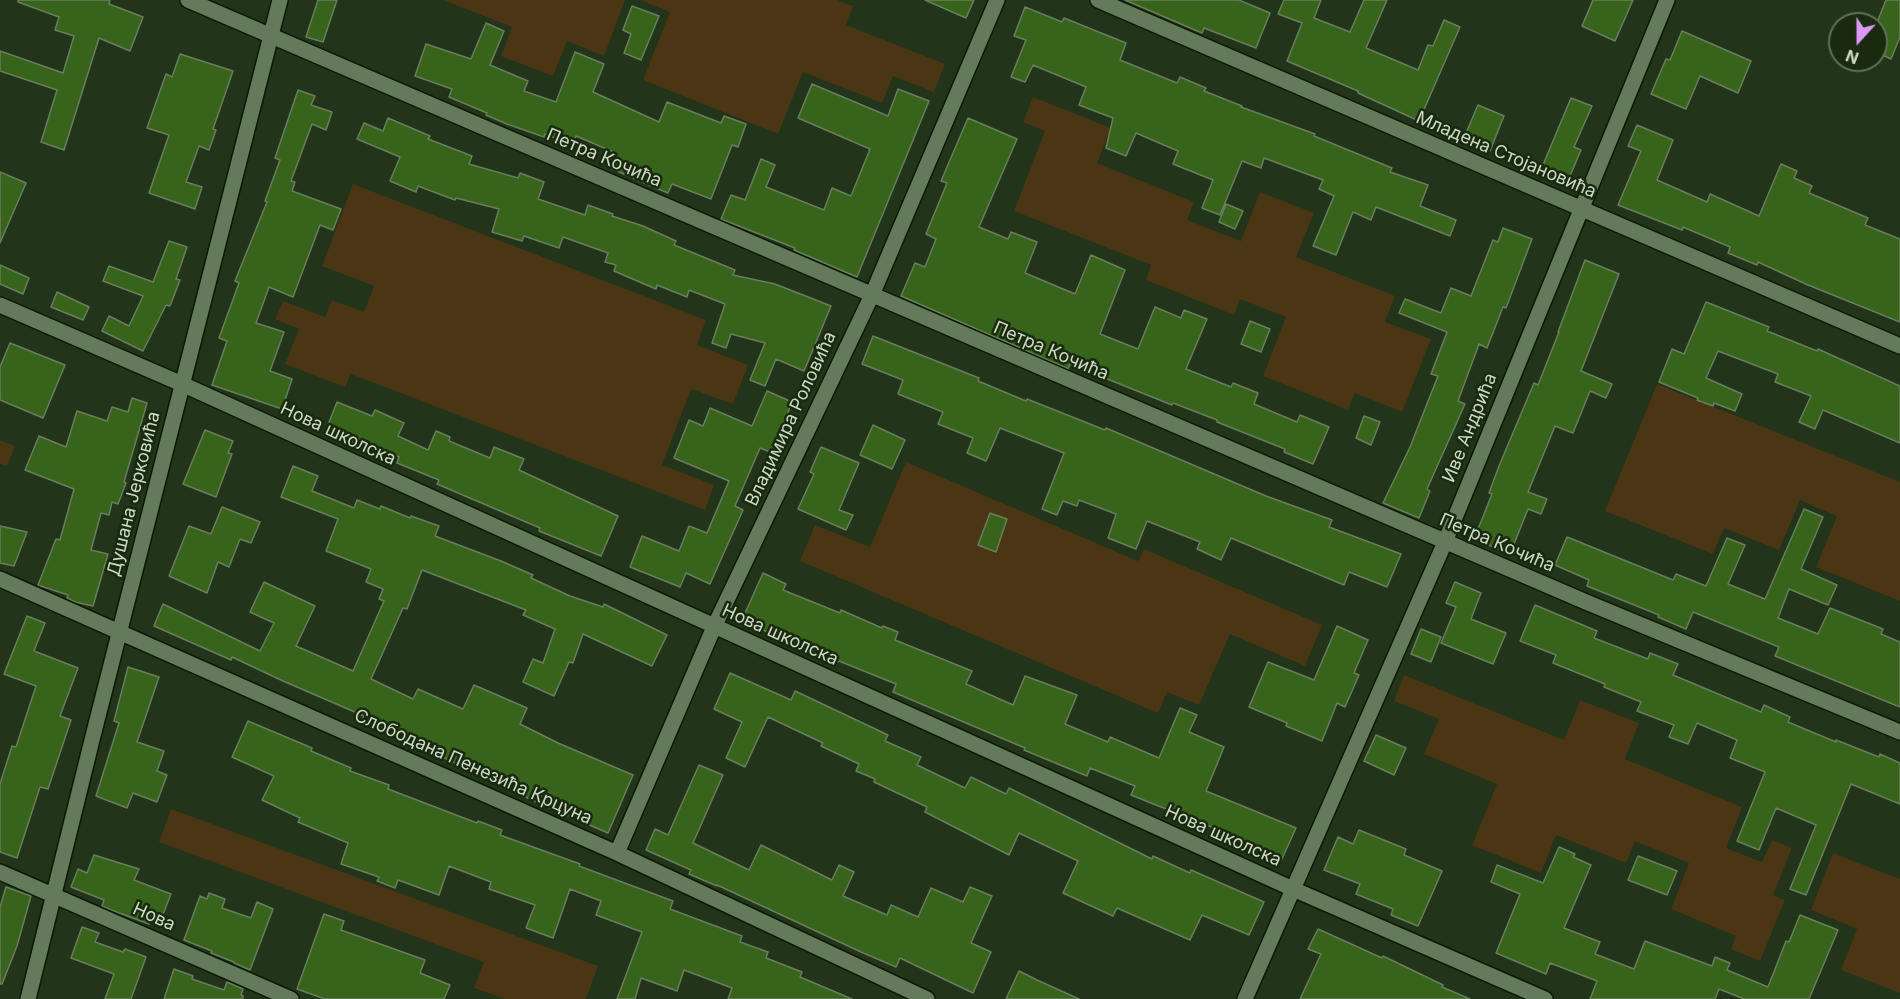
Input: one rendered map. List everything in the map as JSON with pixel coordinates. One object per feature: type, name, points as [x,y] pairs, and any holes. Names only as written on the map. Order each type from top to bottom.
[{"type":"street","name":"Петра Кочића","points":[[188,0],[1586,603],[1900,732]]},
{"type":"street","name":"Душана Јерковића","points":[[28,999],[280,0]]},
{"type":"street","name":"Владимира Роловића","points":[[618,853],[714,627],[872,295],[997,0]]},
{"type":"street","name":"Младена Стојановића","points":[[1098,0],[1900,346]]},
{"type":"street","name":"Иве Андрића","points":[[1245,999],[1445,542],[1667,0]]},
{"type":"street","name":"Нова школска","points":[[0,305],[182,384],[1293,889],[1545,999]]},
{"type":"street","name":"Слободана Пенезића Крцуна","points":[[0,579],[618,853],[927,999]]},
{"type":"street","name":"Нова","points":[[0,872],[291,999]]},
{"type":"shaded area","points":[[443,0],[625,0],[604,56],[567,41],[553,76],[501,56],[512,27]]},
{"type":"shaded area","points":[[640,0],[837,0],[853,6],[846,25],[945,64],[934,92],[893,76],[882,103],[803,72],[778,134],[643,80],[670,12]]},
{"type":"shaded area","points":[[1033,97],[1111,128],[1097,163],[1194,202],[1187,220],[1241,241],[1260,192],[1314,213],[1296,257],[1395,296],[1385,322],[1431,339],[1402,412],[1355,393],[1348,410],[1263,376],[1286,317],[1240,299],[1234,315],[1146,280],[1151,265],[1014,211],[1045,131],[1023,122]]},
{"type":"shaded area","points":[[353,184],[706,320],[697,345],[748,365],[733,404],[691,389],[662,465],[714,485],[705,510],[351,374],[345,387],[285,364],[299,329],[275,319],[283,301],[325,317],[332,300],[364,312],[374,286],[322,266]]},
{"type":"shaded area","points":[[1657,384],[1900,482],[1900,601],[1816,567],[1837,516],[1800,500],[1779,550],[1724,528],[1713,554],[1605,511]]},
{"type":"shaded area","points":[[0,440],[15,446],[7,466],[0,464]]},
{"type":"shaded area","points":[[906,462],[1138,561],[1144,549],[1322,625],[1305,666],[1230,634],[1199,705],[1167,692],[1158,713],[800,561],[815,525],[870,547]]},
{"type":"shaded area","points":[[1404,675],[1564,740],[1580,700],[1639,723],[1625,759],[1742,807],[1726,848],[1762,862],[1772,840],[1792,848],[1773,895],[1785,900],[1760,961],[1731,949],[1736,936],[1671,909],[1689,863],[1635,841],[1626,863],[1556,835],[1541,873],[1472,845],[1497,784],[1424,754],[1439,719],[1394,701]]},
{"type":"shaded area","points":[[171,809],[598,966],[586,999],[505,999],[474,988],[484,962],[159,842]]},
{"type":"shaded area","points":[[1833,853],[1900,879],[1900,993],[1841,970],[1857,929],[1811,910]]},
{"type":"building","points":[[18,0],[110,0],[109,4],[143,17],[130,51],[99,38],[64,150],[41,142],[57,90],[0,71],[0,51],[63,73],[74,36],[55,30],[59,17],[18,2]]},
{"type":"building","points":[[318,0],[337,0],[323,42],[306,37]]},
{"type":"building","points":[[925,0],[974,0],[966,18]]},
{"type":"building","points":[[1125,0],[1239,0],[1270,13],[1256,48],[1204,28],[1202,33]]},
{"type":"building","points":[[1284,0],[1321,0],[1314,18],[1350,32],[1364,0],[1387,0],[1366,48],[1418,70],[1428,45],[1433,46],[1444,20],[1460,27],[1419,121],[1358,91],[1287,61],[1302,23],[1278,14]]},
{"type":"building","points":[[1593,0],[1633,0],[1615,41],[1582,26]]},
{"type":"building","points":[[1886,0],[1900,0],[1900,37],[1891,59],[1888,58],[1888,12],[1881,12]]},
{"type":"building","points":[[632,6],[659,16],[641,60],[624,53],[631,34],[623,30]]},
{"type":"building","points":[[1025,7],[1062,22],[1064,18],[1126,43],[1120,60],[1177,83],[1180,77],[1206,88],[1204,91],[1241,107],[1315,134],[1314,136],[1392,168],[1390,172],[1428,185],[1420,206],[1456,220],[1450,236],[1376,207],[1371,220],[1353,212],[1336,255],[1313,246],[1334,196],[1319,189],[1323,180],[1264,158],[1261,168],[1242,161],[1220,215],[1202,208],[1213,180],[1173,164],[1178,151],[1136,133],[1126,156],[1106,148],[1113,118],[1079,105],[1086,87],[1033,65],[1025,82],[1011,77],[1026,40],[1014,36]]},
{"type":"building","points":[[486,23],[504,31],[490,65],[528,81],[524,91],[556,102],[575,52],[604,64],[593,92],[659,122],[667,102],[721,123],[724,116],[746,124],[738,147],[732,145],[711,199],[672,184],[668,193],[610,168],[616,153],[576,136],[573,145],[545,134],[544,137],[507,124],[449,97],[452,89],[415,76],[426,44],[471,59]]},
{"type":"building","points":[[1682,31],[1751,61],[1738,93],[1700,76],[1686,109],[1651,94],[1666,59],[1670,60]]},
{"type":"building","points":[[180,54],[233,71],[213,129],[216,130],[209,150],[199,146],[186,182],[202,187],[195,209],[149,193],[169,135],[147,128],[166,74],[172,77]]},
{"type":"building","points":[[812,84],[888,116],[898,89],[929,101],[857,277],[794,250],[795,248],[721,219],[731,195],[745,200],[761,159],[775,165],[766,187],[824,210],[832,188],[851,196],[870,149],[798,118]]},
{"type":"building","points":[[298,90],[315,96],[311,105],[332,112],[326,130],[312,124],[291,181],[295,182],[292,191],[341,209],[333,230],[320,225],[293,297],[269,287],[256,323],[284,332],[270,371],[292,379],[282,409],[212,385],[227,341],[219,338],[239,283],[235,281],[267,202],[265,201],[280,160],[275,158]]},
{"type":"building","points":[[1571,98],[1592,106],[1574,147],[1581,150],[1567,183],[1540,172]]},
{"type":"building","points":[[1478,105],[1504,116],[1490,151],[1463,140]]},
{"type":"building","points":[[388,118],[430,136],[428,139],[472,156],[469,164],[518,178],[520,173],[544,182],[538,199],[585,215],[588,205],[613,214],[612,216],[643,226],[676,241],[674,245],[735,270],[733,275],[775,284],[831,306],[804,371],[776,359],[765,386],[750,380],[765,343],[731,334],[726,348],[712,343],[725,304],[689,290],[687,297],[657,285],[656,289],[614,271],[616,265],[605,262],[608,253],[563,237],[559,248],[524,236],[522,241],[492,232],[499,209],[456,198],[455,200],[418,186],[416,192],[390,181],[400,157],[357,139],[364,123],[383,131]]},
{"type":"building","points":[[968,118],[1017,139],[979,227],[1008,239],[1011,232],[1037,242],[1025,273],[1075,294],[1091,255],[1125,270],[1100,334],[1138,349],[1155,307],[1181,318],[1184,310],[1207,319],[1186,369],[1231,387],[1233,383],[1258,393],[1254,404],[1297,422],[1300,415],[1329,427],[1313,464],[1284,452],[1285,449],[1217,422],[1217,420],[1173,403],[1172,405],[1070,364],[1068,369],[901,296],[915,263],[925,267],[936,239],[926,234],[947,183],[941,181]]},
{"type":"building","points":[[1637,125],[1673,140],[1657,180],[1707,202],[1710,194],[1759,216],[1781,164],[1797,171],[1794,178],[1812,186],[1809,193],[1868,218],[1865,225],[1900,239],[1900,322],[1758,262],[1757,265],[1728,253],[1730,247],[1683,227],[1682,230],[1618,205],[1641,151],[1628,146]]},
{"type":"building","points":[[0,172],[26,183],[0,243]]},
{"type":"building","points":[[1226,204],[1243,211],[1235,229],[1219,222]]},
{"type":"building","points":[[1503,228],[1532,239],[1506,308],[1503,307],[1487,348],[1479,344],[1458,401],[1465,404],[1427,489],[1430,491],[1419,518],[1383,503],[1410,447],[1438,376],[1431,374],[1447,332],[1399,313],[1405,299],[1441,313],[1451,288],[1471,296],[1493,240],[1498,242]]},
{"type":"building","points":[[169,241],[187,247],[176,279],[180,280],[170,306],[166,305],[143,351],[102,331],[109,316],[129,326],[143,296],[103,281],[109,266],[153,282]]},
{"type":"building","points":[[1585,260],[1619,274],[1581,371],[1612,384],[1606,398],[1590,391],[1573,433],[1555,426],[1528,492],[1547,499],[1541,514],[1528,509],[1510,554],[1474,539],[1492,494],[1489,493],[1499,466],[1534,383],[1538,385]]},
{"type":"building","points":[[0,265],[29,278],[23,294],[0,284]]},
{"type":"building","points":[[57,292],[89,307],[83,320],[51,307]]},
{"type":"building","points":[[1706,302],[1769,327],[1767,331],[1817,351],[1818,349],[1900,386],[1900,443],[1823,410],[1815,429],[1799,422],[1811,396],[1775,382],[1778,374],[1718,351],[1706,378],[1742,394],[1735,411],[1714,403],[1713,406],[1697,400],[1698,398],[1659,382],[1672,349],[1684,354]]},
{"type":"building","points":[[1250,321],[1270,329],[1261,352],[1241,344]]},
{"type":"building","points":[[873,336],[979,378],[978,381],[1026,401],[1027,399],[1105,430],[1106,428],[1266,496],[1332,520],[1329,527],[1401,554],[1387,587],[1349,572],[1344,585],[1231,538],[1221,560],[1197,549],[1200,542],[1147,521],[1136,549],[1108,538],[1116,514],[1079,500],[1077,506],[1063,501],[1057,515],[1042,509],[1064,453],[1000,428],[986,461],[967,453],[973,438],[938,424],[943,412],[898,394],[903,380],[862,364]]},
{"type":"building","points":[[10,343],[65,365],[43,418],[0,400],[0,367]]},
{"type":"building","points":[[767,391],[792,402],[773,453],[760,448],[735,506],[743,510],[710,584],[686,573],[680,587],[630,567],[642,536],[679,551],[689,526],[707,533],[729,481],[674,458],[689,420],[703,426],[710,408],[752,426]]},
{"type":"building","points":[[132,398],[147,403],[124,482],[126,483],[118,504],[112,502],[109,515],[101,513],[91,550],[108,554],[93,606],[75,602],[67,598],[68,595],[38,585],[56,539],[60,540],[74,489],[25,470],[39,436],[66,447],[77,411],[107,421],[112,407],[128,412]]},
{"type":"building","points":[[337,402],[372,416],[375,410],[404,423],[398,436],[428,450],[436,431],[450,437],[449,441],[490,458],[494,447],[524,459],[519,470],[618,516],[601,556],[539,531],[540,528],[437,484],[439,480],[397,463],[399,457],[355,437],[351,446],[324,435]]},
{"type":"building","points":[[1364,416],[1380,422],[1371,445],[1356,438]]},
{"type":"building","points":[[873,425],[905,440],[892,469],[860,455]]},
{"type":"building","points":[[205,430],[233,441],[228,453],[232,454],[216,497],[183,484]]},
{"type":"building","points":[[821,447],[859,463],[839,510],[853,515],[846,530],[798,509],[814,474],[810,472]]},
{"type":"building","points":[[293,466],[318,476],[312,491],[354,508],[357,500],[439,526],[435,536],[533,575],[531,578],[570,596],[603,607],[604,604],[667,635],[652,666],[583,634],[573,663],[569,662],[554,696],[523,682],[533,659],[543,663],[555,629],[523,615],[526,610],[422,570],[407,609],[403,608],[371,679],[413,699],[418,689],[463,709],[474,685],[527,708],[520,724],[633,775],[608,833],[536,802],[432,752],[434,747],[389,726],[387,731],[362,720],[364,716],[232,657],[231,660],[154,626],[163,604],[260,651],[274,623],[250,612],[264,582],[315,606],[296,646],[353,671],[384,601],[379,599],[383,589],[366,582],[371,569],[326,551],[338,519],[281,497]]},
{"type":"building","points":[[222,507],[260,522],[251,543],[240,539],[229,567],[218,562],[207,593],[169,576],[189,526],[211,534]]},
{"type":"building","points":[[1804,509],[1823,517],[1801,569],[1837,585],[1828,605],[1789,589],[1778,618],[1818,634],[1830,608],[1883,629],[1881,634],[1900,642],[1900,707],[1775,656],[1779,647],[1693,612],[1686,629],[1658,617],[1659,615],[1587,586],[1589,580],[1555,565],[1567,537],[1673,580],[1676,574],[1706,586],[1727,538],[1745,545],[1728,584],[1765,599]]},
{"type":"building","points":[[990,513],[1007,519],[996,552],[978,545]]},
{"type":"building","points":[[0,526],[27,532],[14,566],[0,563]]},
{"type":"building","points":[[763,573],[786,584],[783,590],[840,613],[841,610],[882,628],[883,626],[898,632],[895,640],[972,671],[966,684],[1013,705],[1025,676],[1077,695],[1065,724],[1108,742],[1110,737],[1159,758],[1180,708],[1197,715],[1189,732],[1224,747],[1206,791],[1296,828],[1281,861],[1218,832],[1219,830],[1131,795],[1135,786],[1090,768],[1087,776],[893,692],[896,684],[799,646],[798,649],[772,638],[774,635],[742,620]]},
{"type":"building","points":[[1455,582],[1481,593],[1471,619],[1506,633],[1493,664],[1441,643],[1456,607],[1446,603]]},
{"type":"building","points":[[1535,605],[1597,631],[1594,638],[1648,659],[1650,653],[1678,664],[1673,675],[1761,712],[1764,705],[1790,717],[1788,722],[1836,742],[1836,740],[1879,757],[1880,754],[1900,763],[1900,804],[1851,784],[1806,895],[1790,889],[1816,825],[1776,808],[1759,850],[1737,841],[1765,772],[1730,758],[1737,740],[1697,723],[1688,744],[1669,737],[1674,725],[1637,711],[1641,702],[1604,687],[1605,684],[1553,663],[1556,655],[1520,641]]},
{"type":"building","points":[[27,616],[45,623],[34,651],[78,668],[60,716],[71,720],[48,789],[40,787],[17,858],[0,852],[0,784],[12,746],[16,747],[36,686],[4,674]]},
{"type":"building","points":[[1337,626],[1368,640],[1354,673],[1359,675],[1345,707],[1337,703],[1322,741],[1249,707],[1268,662],[1314,680]]},
{"type":"building","points":[[1421,629],[1441,637],[1431,662],[1411,654]]},
{"type":"building","points":[[128,667],[159,677],[137,742],[164,751],[157,771],[167,775],[157,802],[133,793],[127,808],[96,796],[119,723],[114,721]]},
{"type":"building","points":[[730,673],[791,700],[795,691],[888,735],[885,741],[921,757],[917,765],[965,788],[971,777],[1006,794],[1009,788],[1152,859],[1153,856],[1190,873],[1191,870],[1264,902],[1249,935],[1202,915],[1190,940],[1117,908],[1113,916],[1063,893],[1078,861],[1019,833],[1009,855],[925,812],[927,807],[874,782],[875,779],[856,771],[859,764],[821,746],[823,743],[768,717],[745,767],[726,758],[742,722],[714,709]]},
{"type":"building","points":[[248,721],[312,748],[311,751],[351,768],[350,771],[389,785],[388,789],[477,823],[478,821],[502,830],[500,835],[673,901],[670,909],[742,936],[740,942],[768,952],[766,958],[802,972],[800,977],[852,999],[728,999],[732,988],[684,970],[677,991],[641,978],[635,999],[617,999],[642,932],[596,915],[601,901],[570,889],[553,938],[526,928],[535,905],[489,889],[491,882],[449,866],[439,895],[398,880],[395,888],[377,881],[379,877],[341,864],[348,843],[298,822],[300,818],[262,800],[274,776],[232,757]]},
{"type":"building","points":[[1376,735],[1406,748],[1394,775],[1364,761]]},
{"type":"building","points":[[699,765],[723,775],[693,843],[749,870],[761,845],[832,880],[839,865],[854,872],[843,896],[887,915],[891,905],[918,917],[931,888],[963,902],[970,887],[992,896],[971,943],[991,952],[973,993],[900,958],[896,967],[861,952],[689,874],[691,870],[646,850],[655,829],[668,835]]},
{"type":"building","points":[[1359,830],[1406,849],[1404,855],[1442,871],[1418,926],[1391,915],[1393,909],[1356,894],[1360,884],[1324,870],[1338,837],[1353,844]]},
{"type":"building","points":[[1559,847],[1575,854],[1573,857],[1591,865],[1564,928],[1600,942],[1595,954],[1634,969],[1645,941],[1712,966],[1715,957],[1730,963],[1727,970],[1768,987],[1786,941],[1789,942],[1800,915],[1838,930],[1809,999],[1744,999],[1719,989],[1715,999],[1590,999],[1597,981],[1550,963],[1546,974],[1496,953],[1520,894],[1491,882],[1497,865],[1543,883]]},
{"type":"building","points":[[94,855],[139,869],[134,880],[171,894],[160,922],[151,918],[149,924],[114,911],[102,906],[104,900],[71,887],[78,869],[87,873]]},
{"type":"building","points":[[1638,856],[1677,871],[1667,895],[1628,880]]},
{"type":"building","points":[[6,887],[31,896],[17,946],[2,984],[0,984],[0,907]]},
{"type":"building","points":[[209,893],[225,899],[222,908],[251,918],[257,902],[273,909],[250,970],[184,940],[200,896],[207,899]]},
{"type":"building","points":[[324,914],[344,921],[341,930],[425,960],[420,973],[450,985],[444,999],[325,999],[297,989]]},
{"type":"building","points":[[82,927],[99,933],[95,942],[146,957],[131,999],[105,999],[114,974],[71,958]]},
{"type":"building","points":[[1318,929],[1382,958],[1383,956],[1470,999],[1300,999],[1321,954],[1308,949]]},
{"type":"building","points":[[174,969],[193,976],[192,979],[224,990],[227,982],[243,989],[241,995],[243,999],[164,999]]},
{"type":"building","points":[[1019,971],[1037,980],[1079,999],[1006,999]]}]
